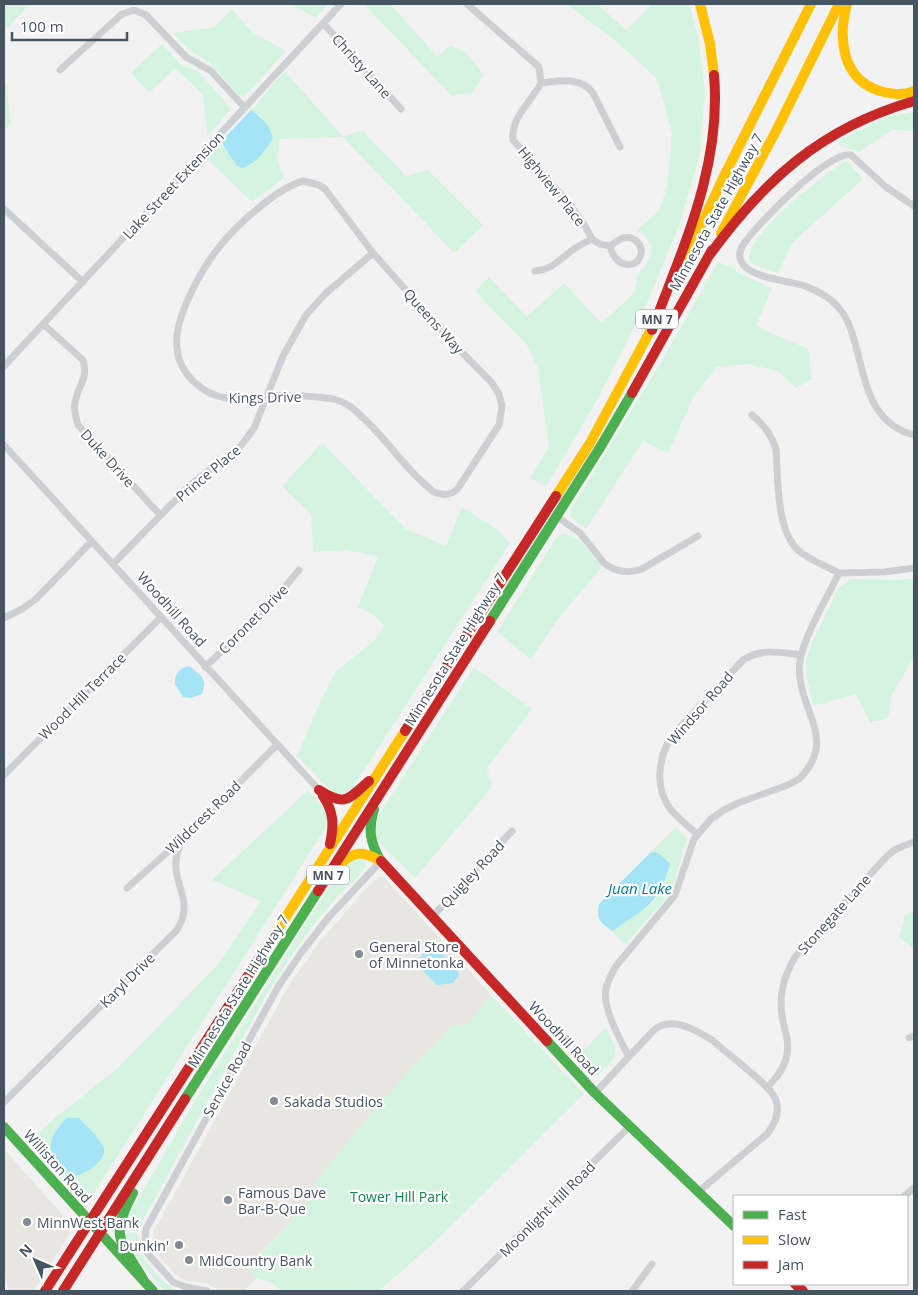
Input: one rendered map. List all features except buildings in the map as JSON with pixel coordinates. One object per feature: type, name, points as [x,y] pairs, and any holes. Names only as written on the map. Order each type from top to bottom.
[{"type":"main road","points":[[652,330],[703,189],[713,140],[714,63],[700,4]]},
{"type":"main road","name":"Minnesota State Highway 7","points":[[45,1291],[590,443],[652,330],[728,168],[810,4]]},
{"type":"main road","name":"Minnesota State Highway 7","points":[[63,1291],[625,406],[776,131],[839,4]]},
{"type":"main road","points":[[847,4],[843,14],[841,42],[848,66],[857,78],[877,92],[893,94],[914,91]]},
{"type":"main road","points":[[708,257],[744,210],[782,172],[807,151],[872,115],[914,101]]},
{"type":"main road","points":[[319,790],[332,799],[343,801],[352,797],[370,780],[374,780]]},
{"type":"main road","points":[[319,790],[331,807],[334,816],[330,848]]},
{"type":"main road","points":[[381,791],[370,820],[368,832],[381,862]]},
{"type":"main road","points":[[320,887],[348,855],[366,853],[381,862]]},
{"type":"main road","name":"Woodhill Road","points":[[381,862],[595,1093],[733,1225]]},
{"type":"main road","name":"Williston Road","points":[[4,1127],[153,1291]]},
{"type":"main road","points":[[143,1280],[121,1242],[118,1233],[122,1216],[150,1155]]},
{"type":"street","name":"Lake Street Extension","points":[[4,366],[341,4]]},
{"type":"street","points":[[467,4],[533,60],[539,67],[541,83],[571,80],[587,86],[593,93],[620,147]]},
{"type":"street","points":[[60,70],[122,14],[134,10],[146,15],[186,57],[211,71],[245,108]]},
{"type":"street","name":"Christy Lane","points":[[323,23],[401,108]]},
{"type":"street","name":"Highview Place","points":[[541,83],[514,124],[513,140],[571,206],[592,239],[600,244],[610,246]]},
{"type":"street","points":[[914,206],[886,187],[851,155],[846,154],[836,158],[785,197],[740,251],[741,261],[749,269],[761,275],[817,291],[840,309],[853,335],[873,403],[888,422],[902,432],[914,436]]},
{"type":"street","name":"Queens Way","points":[[286,188],[303,181],[319,185],[325,189],[373,253],[452,342],[492,383],[501,400],[501,419],[497,430],[458,488],[451,494]]},
{"type":"street","name":"Kings Drive","points":[[286,188],[242,222],[213,254],[192,291],[176,332],[180,362],[190,378],[206,392],[225,398],[320,397],[343,401],[362,415],[404,464],[428,488],[440,494],[451,494]]},
{"type":"street","points":[[4,209],[83,282]]},
{"type":"street","points":[[625,238],[634,239],[642,250],[636,263],[629,265],[622,264],[615,258],[610,246],[625,238]]},
{"type":"street","name":"Highview Place","points":[[535,271],[553,267],[575,248],[592,239]]},
{"type":"street","name":"Prince Place","points":[[114,564],[197,479],[240,447],[254,428],[265,397],[291,339],[306,315],[326,293],[373,253]]},
{"type":"street","name":"Duke Drive","points":[[43,324],[83,360],[85,377],[74,407],[78,425],[160,515]]},
{"type":"street","points":[[752,415],[765,426],[774,441],[782,520],[791,542],[799,551],[839,573],[884,572],[914,568]]},
{"type":"street","name":"Woodhill Road","points":[[4,445],[319,790]]},
{"type":"street","points":[[556,516],[580,533],[604,563],[622,572],[642,569],[698,536]]},
{"type":"street","points":[[4,618],[36,599],[92,541]]},
{"type":"street","name":"Coronet Drive","points":[[205,667],[267,609],[299,570]]},
{"type":"street","points":[[629,1057],[609,1013],[606,1001],[609,977],[616,966],[676,895],[688,854],[697,834],[711,819],[724,810],[799,779],[808,771],[814,760],[818,749],[818,737],[801,688],[799,674],[801,655],[839,573]]},
{"type":"street","name":"Wood Hill Terrace","points":[[4,775],[161,618]]},
{"type":"street","name":"Windsor Road","points":[[697,834],[671,809],[661,788],[662,757],[666,745],[672,736],[743,660],[751,655],[762,652],[801,655]]},
{"type":"street","name":"Wildcrest Road","points":[[127,888],[189,832],[277,745]]},
{"type":"street","name":"Quigley Road","points":[[433,916],[512,831]]},
{"type":"street","name":"Karyl Drive","points":[[4,1102],[176,931],[182,922],[185,912],[177,877],[177,854],[189,832]]},
{"type":"street","name":"Stonegate Lane","points":[[768,1088],[781,1072],[786,1060],[788,1048],[781,1003],[782,987],[787,971],[795,957],[887,856],[896,849],[914,842]]},
{"type":"street","name":"Service Road","points":[[207,1291],[186,1288],[173,1282],[148,1254],[145,1243],[146,1229],[278,987],[328,918],[381,862]]},
{"type":"street","points":[[595,1093],[659,1026],[673,1023],[702,1034],[712,1040],[768,1088],[775,1097],[778,1108],[777,1118],[773,1126],[767,1134],[698,1192]]},
{"type":"street","name":"Moonlight Hill Road","points":[[463,1291],[630,1126]]},
{"type":"street","points":[[632,1291],[652,1264]]},
{"type":"shaded area","points":[[379,877],[384,877],[491,995],[468,1025],[308,1204],[247,1267],[257,1278],[244,1291],[220,1291],[206,1283],[179,1278],[156,1253],[152,1241],[154,1231],[289,985],[321,940],[363,892]]},
{"type":"shaded area","points":[[4,1149],[68,1221],[70,1227],[70,1233],[34,1291],[8,1291],[4,1269]]},
{"type":"green space","points":[[4,4],[30,4],[4,31]]},
{"type":"green space","points":[[290,4],[329,4],[316,18]]},
{"type":"green space","points":[[364,4],[390,4],[438,57],[450,45],[465,52],[484,75],[472,93],[451,95]]},
{"type":"green space","points":[[566,4],[597,4],[626,30],[652,4],[689,4],[698,36],[705,92],[700,153],[680,223],[647,303],[597,400],[546,487],[530,478],[549,447],[538,369],[527,345],[475,291],[489,277],[527,317],[564,283],[601,323],[634,294],[638,274],[646,265],[650,255],[651,246],[646,237],[637,230],[659,211],[667,187],[672,133],[657,79],[617,42]]},
{"type":"green space","points":[[232,9],[251,31],[286,51],[244,97],[239,95],[210,63],[188,49],[173,33],[215,27]]},
{"type":"green space","points":[[162,44],[182,65],[199,72],[230,107],[230,111],[207,136],[203,95],[175,68],[149,93],[131,73]]},
{"type":"green space","points":[[285,71],[343,137],[280,139],[277,160],[284,178],[252,202],[206,158],[221,142],[237,166],[253,164],[264,152],[273,138],[261,116],[251,110]]},
{"type":"green space","points":[[4,81],[6,82],[11,123],[4,131]]},
{"type":"green space","points":[[914,112],[914,131],[892,130],[859,152],[838,145],[841,139],[890,116]]},
{"type":"green space","points":[[362,130],[406,176],[428,170],[483,225],[454,253],[343,137]]},
{"type":"green space","points":[[844,162],[848,162],[863,179],[792,243],[778,273],[755,265],[749,260],[751,249],[772,221],[804,192]]},
{"type":"green space","points":[[718,262],[732,267],[740,274],[772,288],[756,326],[808,349],[812,379],[796,388],[778,371],[748,364],[717,367],[694,396],[668,453],[643,441],[586,529],[570,517],[570,511],[660,364]]},
{"type":"green space","points":[[322,443],[406,529],[446,546],[462,507],[498,530],[510,543],[352,789],[342,795],[333,793],[297,756],[336,671],[375,640],[384,626],[374,615],[358,607],[378,556],[345,550],[313,552],[311,514],[282,486]]},
{"type":"green space","points":[[562,534],[574,537],[580,541],[602,567],[558,619],[531,659],[497,632],[556,538]]},
{"type":"green space","points":[[914,578],[914,657],[892,694],[888,719],[870,722],[856,694],[813,706],[807,678],[806,661],[810,647],[838,589],[850,579],[899,580]]},
{"type":"green space","points":[[474,667],[532,709],[487,768],[492,787],[415,878],[378,842],[374,833],[377,818]]},
{"type":"green space","points":[[308,790],[327,816],[326,827],[94,1193],[89,1198],[72,1190],[28,1140],[121,1065],[220,962],[261,901],[212,880]]},
{"type":"green space","points":[[676,827],[687,838],[673,886],[662,903],[625,945],[612,931],[645,909],[656,899],[655,852],[650,853]]},
{"type":"green space","points":[[359,857],[366,862],[365,867],[317,921],[265,997],[141,1224],[139,1231],[125,1230],[123,1228],[126,1220],[195,1101],[297,937],[343,865]]},
{"type":"green space","points":[[914,912],[914,949],[899,937],[905,915]]},
{"type":"green space","name":"Tower Hill Park","points":[[491,995],[584,1094],[440,1237],[379,1291],[281,1291],[274,1284],[257,1278],[247,1268],[308,1204],[308,1192],[378,1105],[453,1025],[468,1024]]},
{"type":"green space","points":[[606,1027],[614,1044],[615,1055],[596,1077],[591,1077],[575,1060]]},
{"type":"green space","points":[[125,1233],[137,1234],[139,1236],[140,1250],[147,1263],[162,1279],[178,1291],[164,1291],[126,1245]]},
{"type":"water","points":[[251,110],[265,122],[273,138],[256,160],[242,168],[237,166],[221,142]]},
{"type":"water","points":[[189,666],[204,681],[202,694],[191,698],[183,697],[175,684],[178,672],[182,668]]},
{"type":"water","name":"Juan Lake","points":[[650,853],[660,854],[670,864],[661,888],[656,897],[642,911],[612,931],[600,920],[598,914],[599,904]]},
{"type":"water","points":[[429,948],[433,948],[456,964],[459,975],[453,983],[437,985],[423,971],[419,963],[420,959]]},
{"type":"water","points":[[66,1118],[79,1118],[96,1136],[104,1149],[103,1157],[97,1164],[78,1175],[70,1176],[62,1168],[56,1161],[51,1148],[54,1135]]},
{"type":"traffic: fast","points":[[490,621],[601,446],[632,393]]},
{"type":"traffic: fast","points":[[374,809],[371,835],[380,860]]},
{"type":"traffic: fast","points":[[185,1099],[318,891]]},
{"type":"traffic: fast","points":[[547,1041],[595,1093],[733,1225]]},
{"type":"traffic: fast","points":[[4,1127],[153,1291]]},
{"type":"traffic: fast","points":[[133,1193],[121,1219],[120,1238],[143,1279]]},
{"type":"traffic: slow","points":[[700,4],[710,44],[714,75]]},
{"type":"traffic: slow","points":[[674,283],[724,176],[811,4]]},
{"type":"traffic: slow","points":[[721,233],[776,131],[839,4]]},
{"type":"traffic: slow","points":[[847,4],[844,17],[843,43],[850,67],[857,77],[867,85],[880,91],[897,94],[914,91]]},
{"type":"traffic: slow","points":[[556,496],[590,443],[655,322]]},
{"type":"traffic: slow","points":[[262,954],[405,731]]},
{"type":"traffic: slow","points":[[339,865],[350,857],[359,854],[369,855],[381,861]]},
{"type":"traffic: jam","points":[[652,330],[698,206],[706,174],[712,142],[715,109],[714,75]]},
{"type":"traffic: jam","points":[[708,257],[751,204],[797,160],[850,126],[881,112],[914,101]]},
{"type":"traffic: jam","points":[[632,393],[712,250]]},
{"type":"traffic: jam","points":[[405,731],[556,496]]},
{"type":"traffic: jam","points":[[318,891],[490,621]]},
{"type":"traffic: jam","points":[[319,790],[341,800],[351,797],[369,781]]},
{"type":"traffic: jam","points":[[323,796],[332,819],[330,844]]},
{"type":"traffic: jam","points":[[381,861],[547,1041]]},
{"type":"traffic: jam","points":[[45,1291],[262,954]]},
{"type":"traffic: jam","points":[[63,1291],[185,1099]]},
{"type":"traffic: jam","points":[[796,1285],[803,1291]]},
{"type":"place","name":"General Store of Minnetonka","points":[[359,954]]},
{"type":"place","name":"Sakada Studios","points":[[274,1101]]},
{"type":"place","name":"Famous Dave Bar-B-Que","points":[[228,1200]]},
{"type":"place","name":"MinnWest Bank","points":[[27,1222]]},
{"type":"place","name":"Dunkin'","points":[[179,1245]]},
{"type":"place","name":"MidCountry Bank","points":[[189,1260]]}]
